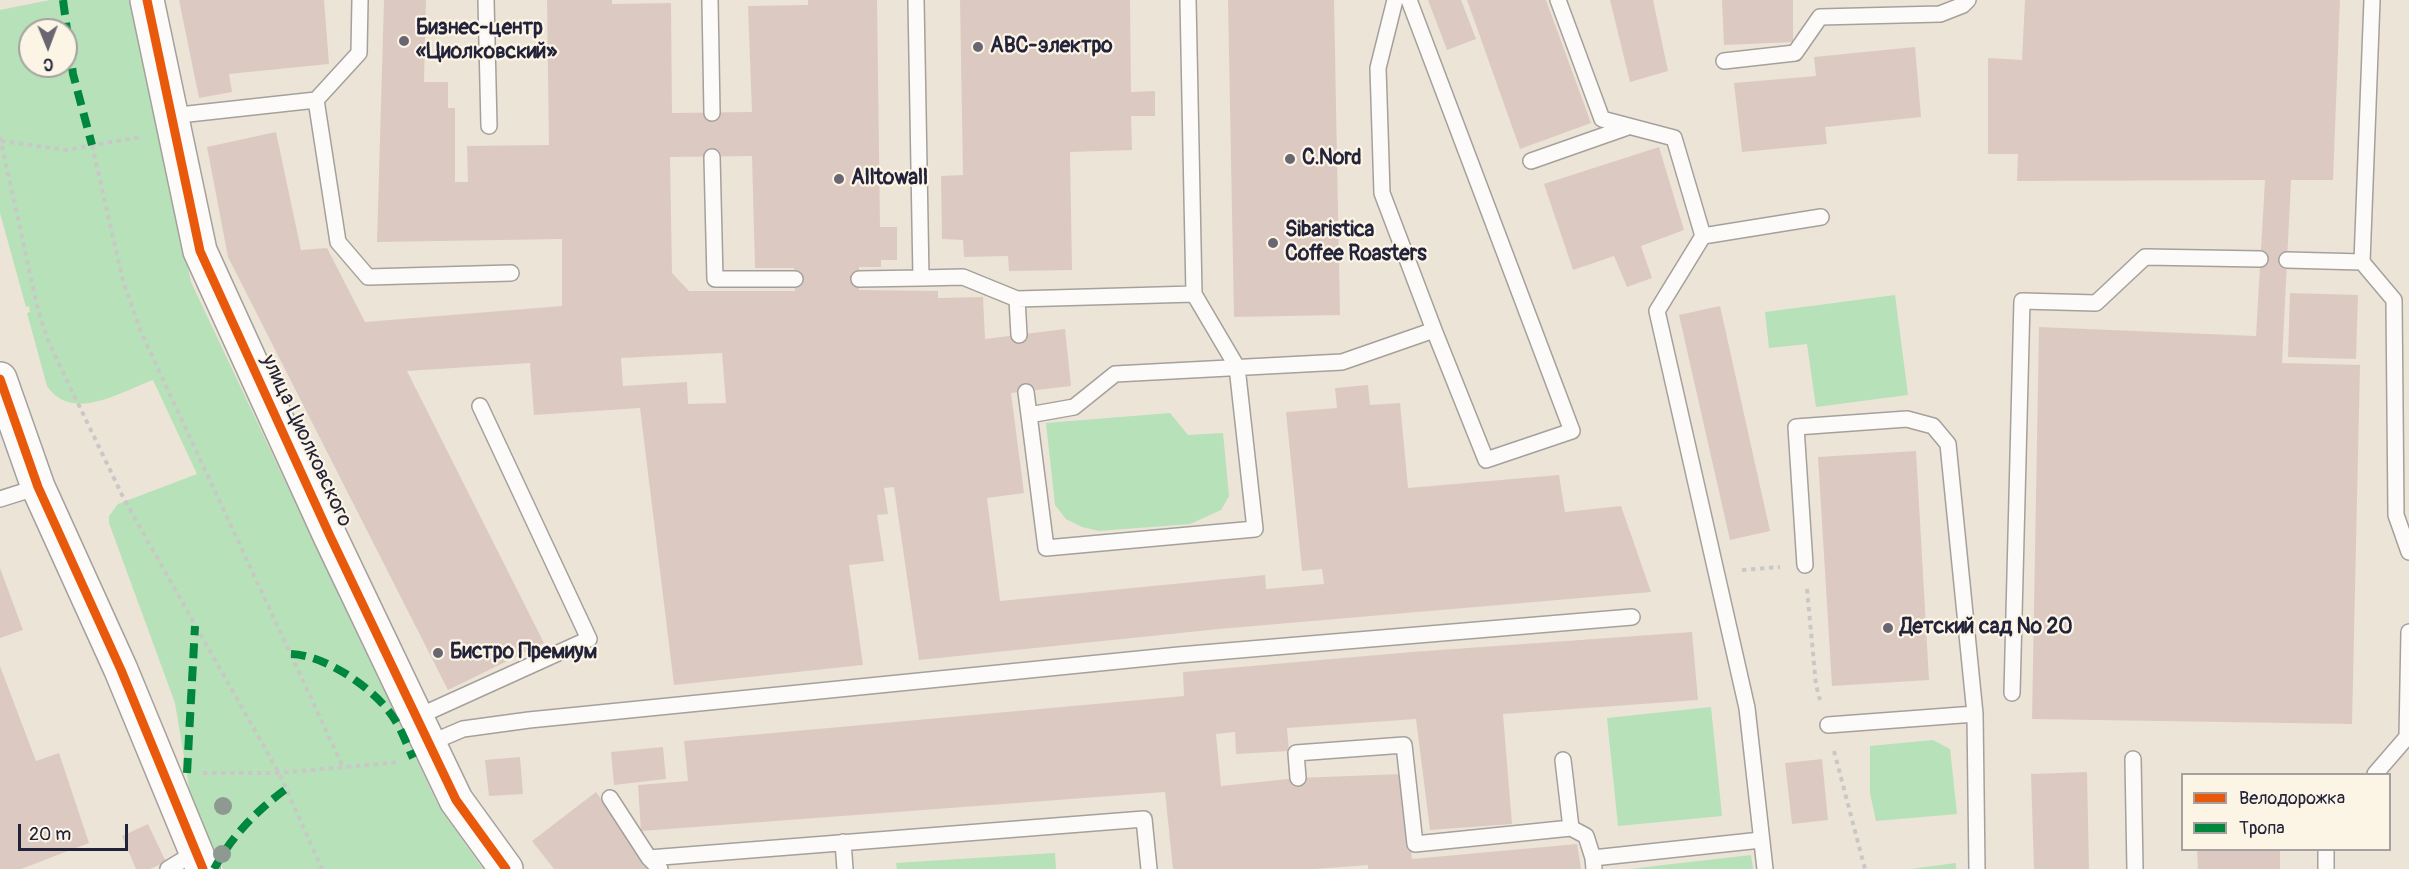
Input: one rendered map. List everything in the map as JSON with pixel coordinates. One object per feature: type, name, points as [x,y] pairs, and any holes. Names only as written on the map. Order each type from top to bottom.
[{"type":"street","name":"улица Циолковского","points":[[147,0],[159,126],[200,251],[325,525],[417,741],[506,869]]},
{"type":"street","points":[[0,379],[38,487],[121,670],[200,861]]},
{"type":"lane","points":[[159,126],[316,100],[359,53],[360,0]]},
{"type":"lane","points":[[486,0],[489,126]]},
{"type":"lane","points":[[710,0],[712,113]]},
{"type":"lane","points":[[916,0],[921,278]]},
{"type":"lane","points":[[1026,392],[1046,548],[1255,529],[1237,367],[1194,294],[1188,0]]},
{"type":"lane","points":[[1395,0],[1378,68],[1382,192],[1486,460],[1572,431],[1409,0]]},
{"type":"lane","points":[[1558,0],[1602,119],[1674,138],[1703,236],[1657,310],[1747,708],[1765,869]]},
{"type":"lane","points":[[1724,61],[1795,53],[1820,17],[1940,14],[1963,5],[1968,0]]},
{"type":"lane","points":[[2372,0],[2362,262],[2394,300],[2396,515],[2409,552]]},
{"type":"lane","points":[[316,100],[338,242],[368,278],[511,273]]},
{"type":"lane","points":[[1531,161],[1628,126]]},
{"type":"lane","points":[[712,157],[715,279],[795,279]]},
{"type":"lane","points":[[1703,236],[1821,217]]},
{"type":"lane","points":[[2012,693],[2022,301],[2096,303],[2145,257],[2260,259]]},
{"type":"lane","points":[[2287,260],[2362,262]]},
{"type":"lane","points":[[859,279],[963,278],[1017,299],[1194,294]]},
{"type":"lane","points":[[1017,299],[1019,335]]},
{"type":"lane","points":[[1029,415],[1074,407],[1115,374],[1342,362],[1434,330]]},
{"type":"lane","points":[[417,741],[589,639],[480,406]]},
{"type":"lane","points":[[1806,565],[1796,427],[1907,419],[1933,426],[1948,444],[1975,714],[1977,869]]},
{"type":"lane","points":[[0,499],[38,487]]},
{"type":"lane","points":[[417,741],[463,729],[529,720],[1179,655],[1632,617]]},
{"type":"lane","points":[[2376,773],[2407,738],[2409,632]]},
{"type":"lane","points":[[1828,725],[1975,714]]},
{"type":"lane","points":[[1298,778],[1296,753],[1404,745],[1415,844],[1485,845],[1571,828],[1586,836],[1593,863],[1761,840]]},
{"type":"lane","points":[[2133,759],[2135,869]]},
{"type":"lane","points":[[1563,760],[1571,828]]},
{"type":"lane","points":[[610,798],[654,863],[843,842],[1144,819],[1149,869]]},
{"type":"lane","points":[[843,842],[845,869]]},
{"type":"lane","points":[[2326,851],[2326,869]]},
{"type":"lane","points":[[168,869],[200,861]]},
{"type":"path","points":[[159,126],[66,150],[1,139],[38,310],[49,343],[124,499],[279,773],[321,869]]},
{"type":"path","points":[[92,145],[123,280],[141,332],[344,767]]},
{"type":"path","points":[[1718,572],[1777,567]]},
{"type":"path","points":[[199,773],[279,773],[344,767],[417,741]]},
{"type":"green space","points":[[50,0],[131,0],[191,282],[438,805],[483,869],[223,869],[191,799],[175,703],[109,523],[109,516],[118,504],[197,474],[153,380],[112,397],[83,404],[57,397],[47,386],[27,313],[30,312],[29,306],[26,307],[0,213],[0,10]]},
{"type":"green space","points":[[1895,295],[1908,395],[1816,407],[1807,344],[1769,348],[1765,312]]},
{"type":"green space","points":[[1170,413],[1188,435],[1223,433],[1229,496],[1221,510],[1190,524],[1099,531],[1082,527],[1066,519],[1055,505],[1046,423]]},
{"type":"green space","points":[[1711,707],[1722,816],[1618,826],[1607,718]]},
{"type":"green space","points":[[1933,740],[1950,749],[1957,814],[1876,821],[1870,793],[1870,746]]},
{"type":"green space","points":[[1055,853],[1056,869],[897,869],[896,863]]},
{"type":"green space","points":[[1751,855],[1753,869],[1629,869]]},
{"type":"green space","points":[[1956,863],[1956,869],[1910,869]]},
{"type":"building","points":[[179,0],[324,0],[329,64],[229,74],[232,92],[199,98]]},
{"type":"building","points":[[384,0],[426,0],[424,82],[448,82],[448,108],[455,108],[455,182],[468,182],[467,146],[549,145],[547,0],[612,0],[612,4],[671,3],[672,113],[752,112],[748,6],[808,5],[808,0],[877,0],[880,227],[897,227],[897,260],[881,260],[881,267],[859,267],[859,290],[938,291],[938,298],[983,297],[985,339],[1065,329],[1071,386],[1011,393],[1024,493],[987,498],[1000,601],[1265,575],[1266,589],[1324,584],[1322,569],[1302,571],[1286,412],[1337,408],[1335,388],[1368,385],[1370,405],[1400,403],[1408,488],[1559,475],[1565,512],[1621,506],[1651,592],[1219,629],[919,660],[894,487],[884,488],[888,514],[877,515],[884,561],[849,565],[863,665],[674,685],[640,408],[534,415],[530,363],[407,371],[544,643],[448,690],[228,257],[207,147],[276,132],[301,250],[327,248],[365,322],[562,306],[562,239],[377,242]],"holes":[[[752,156],[755,268],[794,268],[795,291],[689,291],[672,273],[670,157]],[[722,353],[726,403],[688,404],[687,382],[623,386],[621,358]]]},
{"type":"building","points":[[960,0],[1130,0],[1131,92],[1155,91],[1155,116],[1131,116],[1132,150],[1070,152],[1072,270],[1009,271],[1008,256],[964,257],[963,240],[942,239],[941,176],[963,175]]},
{"type":"building","points":[[1228,0],[1334,0],[1340,315],[1234,317]]},
{"type":"building","points":[[1428,0],[1461,0],[1476,39],[1447,50]]},
{"type":"building","points":[[1467,0],[1546,0],[1591,123],[1520,149]]},
{"type":"building","points":[[1610,0],[1653,0],[1668,71],[1630,82]]},
{"type":"building","points":[[1722,0],[1793,0],[1793,42],[1724,45]]},
{"type":"building","points":[[2025,0],[2340,0],[2333,180],[2291,180],[2282,363],[2360,365],[2352,724],[2032,719],[2039,327],[2256,336],[2265,180],[2017,181],[2018,154],[1988,154],[1988,58],[2022,60]]},
{"type":"building","points":[[1915,47],[1921,117],[1825,127],[1827,144],[1742,152],[1734,83],[1816,76],[1814,57]]},
{"type":"building","points":[[1659,147],[1684,230],[1641,246],[1652,278],[1627,287],[1614,256],[1573,270],[1544,184]]},
{"type":"building","points":[[2290,293],[2358,295],[2356,359],[2288,357]]},
{"type":"building","points":[[1720,306],[1770,531],[1730,540],[1679,315]]},
{"type":"building","points":[[1916,451],[1929,680],[1832,686],[1818,457]]},
{"type":"building","points":[[0,568],[23,630],[0,638]]},
{"type":"building","points":[[1692,632],[1698,700],[1503,714],[1512,824],[1430,830],[1416,719],[1287,728],[1289,751],[1236,754],[1235,732],[1216,734],[1221,786],[1298,778],[1401,774],[1412,859],[1577,844],[1581,869],[1368,869],[1368,865],[1316,869],[1173,869],[1165,792],[641,831],[638,785],[688,781],[684,741],[1184,696],[1183,672],[1412,652]]},
{"type":"building","points":[[0,666],[36,761],[59,753],[89,843],[21,869],[0,869]]},
{"type":"building","points":[[663,747],[666,779],[614,785],[611,752]]},
{"type":"building","points":[[520,757],[523,794],[489,796],[485,760]]},
{"type":"building","points":[[1822,759],[1828,820],[1792,824],[1785,763]]},
{"type":"building","points":[[2087,772],[2089,869],[2034,869],[2031,774]]},
{"type":"building","points":[[596,792],[652,869],[554,869],[532,841]]},
{"type":"building","points":[[148,824],[166,862],[150,869],[136,869],[122,836]]},
{"type":"building","points":[[2197,851],[2280,851],[2280,869],[2198,869]]},
{"type":"marked path","points":[[63,0],[73,74],[92,145]]},
{"type":"marked path","points":[[187,773],[195,626]]},
{"type":"marked path","points":[[291,654],[305,656],[335,667],[376,697],[395,720],[413,758]]},
{"type":"marked path","points":[[214,869],[228,846],[246,825],[286,789]]},
{"type":"cycle path","points":[[147,0],[200,251],[330,536],[456,800],[506,869]]},
{"type":"cycle path","points":[[0,379],[38,487],[121,670],[203,869]]},
{"type":"place","name":"Бизнес-центр «Циолковский»","points":[[404,41]]},
{"type":"place","name":"АВС-электро","points":[[978,47]]},
{"type":"place","name":"C.Nord","points":[[1290,159]]},
{"type":"place","name":"Alltowall","points":[[839,179]]},
{"type":"place","name":"Sibaristica Coffee Roasters","points":[[1273,243]]},
{"type":"place","name":"Детский сад № 20","points":[[1888,628]]},
{"type":"place","name":"Бистро Премиум","points":[[438,653]]}]
